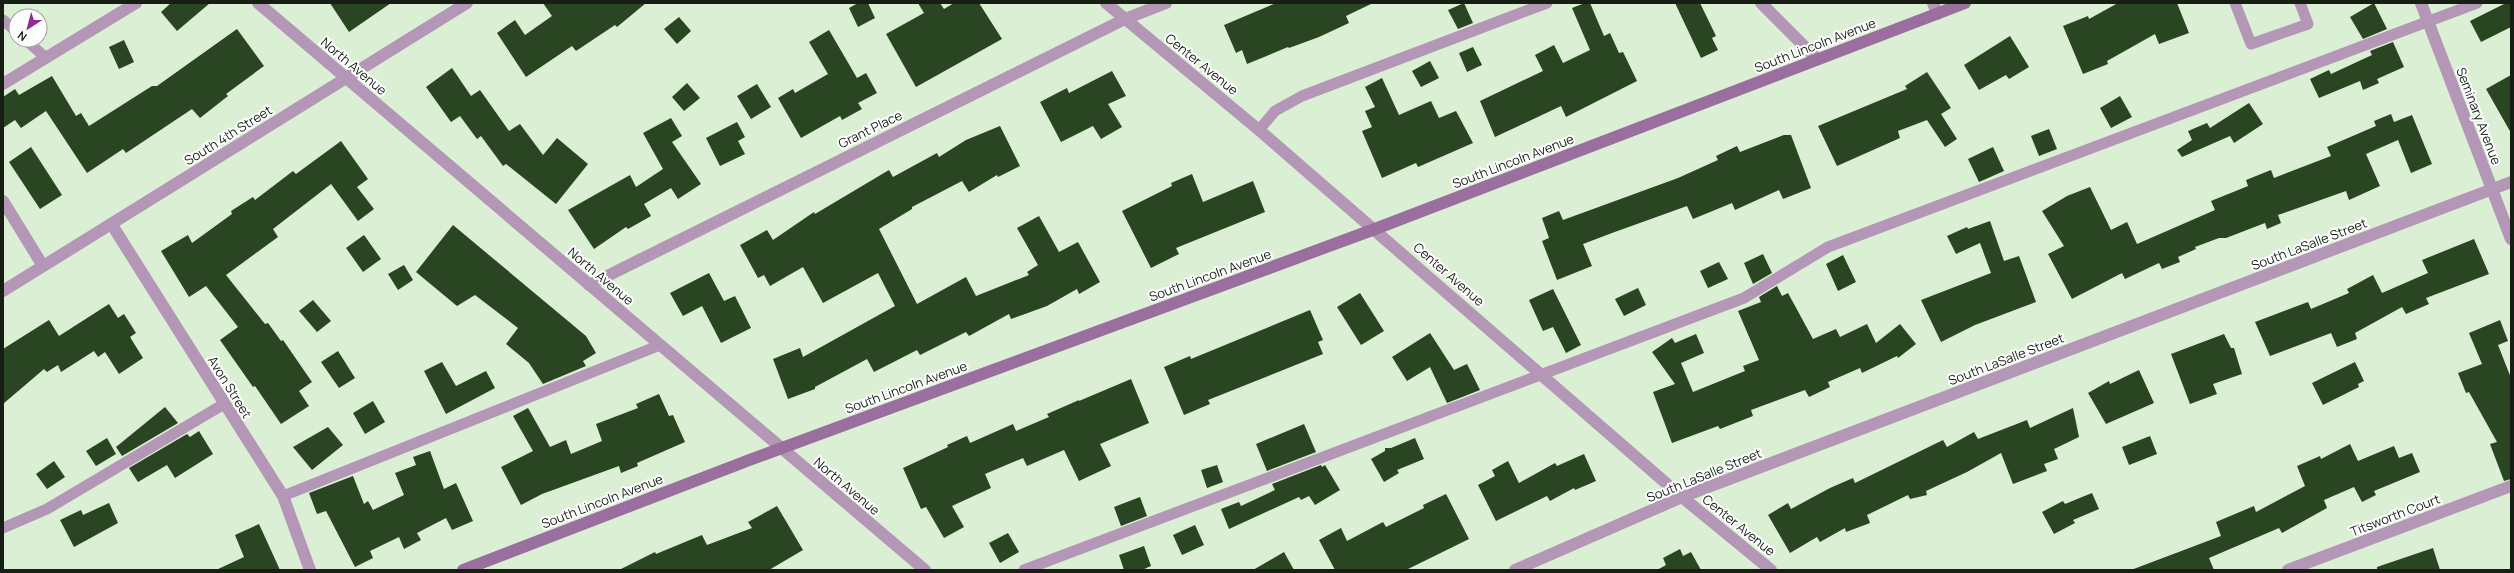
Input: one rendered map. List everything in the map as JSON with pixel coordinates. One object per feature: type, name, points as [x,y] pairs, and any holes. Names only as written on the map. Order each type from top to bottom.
[{"type":"street","points":[[3,84],[136,3]]},
{"type":"street","name":"North Avenue","points":[[258,3],[925,570]]},
{"type":"street","name":"South 4th Street","points":[[3,291],[112,225],[346,77],[468,3]]},
{"type":"street","name":"Center Avenue","points":[[1106,3],[1260,130],[1543,374],[1682,497],[1772,570]]},
{"type":"street","name":"Grant Place","points":[[589,284],[1124,19],[1166,3]]},
{"type":"street","points":[[1761,3],[1817,59]]},
{"type":"street","name":"South Lincoln Avenue","points":[[464,570],[782,448],[1375,229],[1817,59],[1935,8],[1965,3]]},
{"type":"street","name":"Seminary Avenue","points":[[2421,3],[2511,239]]},
{"type":"street","name":"South LaSalle Street","points":[[1515,570],[1682,497],[2511,182]]},
{"type":"street","points":[[3,201],[43,266]]},
{"type":"street","name":"Avon Street","points":[[112,225],[283,496],[310,570]]},
{"type":"street","name":"Titsworth Court","points":[[2288,570],[2511,486]]},
{"type":"lane","points":[[1260,130],[1275,111],[1302,96],[1547,3]]},
{"type":"lane","points":[[2235,3],[2251,44],[2308,24],[2300,3]]},
{"type":"lane","points":[[1024,570],[1744,298],[1828,247],[2477,3]]},
{"type":"lane","points":[[35,48],[46,58]]},
{"type":"lane","points":[[283,496],[660,345]]},
{"type":"lane","points":[[3,528],[47,509],[224,404]]},
{"type":"building","points":[[171,3],[210,3],[177,31],[161,12]]},
{"type":"building","points":[[330,3],[391,3],[349,32]]},
{"type":"building","points":[[543,3],[646,3],[617,27],[615,25],[576,51],[572,46],[526,77],[497,33],[515,20],[525,35],[552,16]]},
{"type":"building","points":[[858,3],[868,3],[875,18],[858,27],[849,8]]},
{"type":"building","points":[[918,3],[940,3],[944,9],[954,3],[979,3],[1002,39],[916,87],[886,34],[924,13]]},
{"type":"building","points":[[1276,3],[1373,3],[1346,16],[1349,23],[1319,37],[1289,48],[1288,47],[1247,64],[1242,50],[1236,53],[1224,25]]},
{"type":"building","points":[[1464,3],[1473,23],[1458,29],[1448,10]]},
{"type":"building","points":[[1585,3],[1590,3],[1604,36],[1610,33],[1619,53],[1623,52],[1637,81],[1566,117],[1561,106],[1495,137],[1480,101],[1543,71],[1535,55],[1554,45],[1563,63],[1590,50],[1572,8]]},
{"type":"building","points":[[1675,3],[1700,3],[1716,36],[1712,38],[1718,50],[1701,58]]},
{"type":"building","points":[[2118,3],[2177,3],[2189,33],[2159,44],[2155,34],[2107,61],[2108,64],[2083,74],[2063,26],[2088,16],[2089,19]]},
{"type":"building","points":[[2374,3],[2387,29],[2363,39],[2350,17]]},
{"type":"building","points":[[2506,3],[2511,3],[2511,27],[2481,42],[2470,21]]},
{"type":"building","points":[[679,17],[691,31],[677,44],[664,29]]},
{"type":"building","points":[[237,29],[264,66],[226,94],[228,96],[200,118],[192,109],[126,153],[123,149],[87,173],[46,111],[21,128],[15,120],[3,128],[3,97],[15,89],[19,95],[52,76],[76,116],[81,113],[89,126],[152,86],[157,86]]},
{"type":"building","points":[[829,30],[857,78],[866,73],[877,93],[858,103],[862,109],[842,120],[840,116],[801,138],[778,98],[793,89],[795,93],[828,74],[809,42]]},
{"type":"building","points":[[2010,36],[2029,67],[2009,79],[2006,75],[1979,90],[1964,65]]},
{"type":"building","points":[[124,40],[134,62],[119,69],[109,47]]},
{"type":"building","points":[[2393,42],[2404,67],[2377,79],[2379,83],[2363,90],[2360,81],[2319,98],[2310,79],[2329,70],[2331,74],[2372,55],[2370,51]]},
{"type":"building","points":[[1473,47],[1482,65],[1467,72],[1459,53]]},
{"type":"building","points":[[1430,61],[1439,78],[1421,87],[1412,71]]},
{"type":"building","points":[[452,68],[471,96],[480,90],[509,131],[520,124],[543,155],[557,138],[588,164],[556,204],[506,164],[503,166],[481,136],[477,139],[460,116],[451,122],[426,87]]},
{"type":"building","points":[[1112,71],[1126,96],[1108,104],[1122,127],[1101,139],[1093,126],[1061,142],[1040,102],[1067,88],[1069,93]]},
{"type":"building","points":[[1927,72],[1951,108],[1941,114],[1957,139],[1945,147],[1927,120],[1898,131],[1900,138],[1837,166],[1818,126],[1907,89],[1905,86]]},
{"type":"building","points":[[2511,75],[2511,133],[2486,89]]},
{"type":"building","points":[[1382,78],[1399,115],[1431,101],[1439,118],[1456,111],[1473,143],[1418,167],[1416,163],[1382,178],[1362,131],[1372,127],[1365,111],[1375,107],[1365,87]]},
{"type":"building","points":[[687,83],[700,98],[684,111],[672,97]]},
{"type":"building","points":[[757,84],[771,107],[751,119],[737,96]]},
{"type":"building","points":[[2120,96],[2132,117],[2111,128],[2100,108]]},
{"type":"building","points":[[2249,103],[2263,124],[2234,143],[2230,136],[2182,157],[2177,150],[2192,140],[2188,131],[2207,123],[2210,128]]},
{"type":"building","points":[[2391,114],[2394,122],[2412,115],[2432,164],[2411,173],[2398,140],[2366,154],[2380,186],[2349,200],[2346,191],[2278,215],[2281,223],[2267,229],[2265,223],[2226,238],[2219,238],[2195,247],[2196,249],[2178,257],[2180,262],[2162,269],[2159,263],[2125,279],[2122,273],[2072,299],[2048,254],[2064,246],[2042,211],[2067,196],[2090,187],[2111,230],[2127,222],[2137,244],[2215,210],[2211,201],[2248,186],[2246,180],[2271,170],[2274,178],[2331,156],[2327,147],[2376,126],[2374,121]]},
{"type":"building","points":[[671,118],[682,136],[672,142],[701,184],[678,199],[671,188],[644,204],[651,216],[628,229],[626,227],[594,249],[568,210],[630,175],[636,187],[663,169],[643,133]]},
{"type":"building","points":[[737,122],[745,137],[738,141],[745,154],[720,166],[706,138]]},
{"type":"building","points":[[1000,126],[1020,166],[998,177],[997,175],[969,192],[962,181],[912,207],[912,209],[879,229],[917,304],[966,277],[976,296],[1029,275],[1027,272],[1038,265],[1017,228],[1039,216],[1059,252],[1078,242],[1100,282],[1079,294],[1077,289],[1047,306],[1011,319],[1009,314],[969,336],[966,332],[920,355],[917,350],[874,372],[867,359],[815,387],[815,389],[788,399],[773,359],[800,348],[803,357],[895,306],[878,273],[823,303],[803,267],[770,286],[764,275],[758,278],[740,245],[767,230],[773,240],[814,212],[815,214],[889,170],[893,177],[937,153],[939,157],[966,140]]},
{"type":"building","points":[[2049,129],[2057,149],[2039,156],[2031,136]]},
{"type":"building","points":[[1784,135],[1791,135],[1811,188],[1783,199],[1779,190],[1735,210],[1732,203],[1693,219],[1687,206],[1612,233],[1583,244],[1592,266],[1557,280],[1542,241],[1549,238],[1542,218],[1559,211],[1563,220],[1678,178],[1718,160],[1716,156],[1737,146],[1740,152]]},
{"type":"building","points":[[341,141],[368,179],[357,187],[374,209],[358,221],[331,184],[273,229],[278,237],[226,275],[265,324],[268,323],[281,341],[283,340],[312,382],[299,391],[309,406],[281,424],[255,386],[253,387],[220,340],[238,327],[206,286],[189,297],[161,251],[188,235],[192,243],[232,214],[231,211],[253,197],[255,200],[293,171],[296,174]]},
{"type":"building","points":[[31,147],[62,195],[40,209],[9,162]]},
{"type":"building","points":[[1993,147],[2004,171],[1979,182],[1968,159]]},
{"type":"building","points":[[1192,174],[1203,202],[1253,181],[1265,212],[1176,248],[1179,254],[1151,268],[1122,211],[1172,186],[1171,183]]},
{"type":"building","points":[[1990,221],[2004,261],[2019,256],[2036,302],[1975,325],[1941,342],[1921,300],[1991,273],[1980,243],[1956,254],[1947,236],[1967,227],[1968,229]]},
{"type":"building","points":[[453,225],[586,336],[596,353],[583,361],[586,366],[543,384],[529,363],[506,344],[518,328],[475,295],[457,306],[416,272]]},
{"type":"building","points":[[364,235],[381,259],[363,272],[346,248]]},
{"type":"building","points":[[2474,239],[2489,274],[2426,298],[2429,304],[2406,314],[2402,307],[2355,333],[2357,339],[2337,347],[2331,333],[2270,356],[2255,322],[2308,302],[2311,309],[2349,293],[2347,289],[2373,275],[2382,293],[2428,273],[2422,260]]},
{"type":"building","points":[[1763,254],[1772,273],[1753,284],[1744,263]]},
{"type":"building","points":[[1843,255],[1856,282],[1838,291],[1826,264]]},
{"type":"building","points":[[1719,262],[1728,279],[1708,288],[1700,271]]},
{"type":"building","points":[[404,265],[413,280],[398,290],[388,274]]},
{"type":"building","points":[[709,273],[724,301],[735,296],[751,328],[721,343],[702,306],[683,316],[670,293]]},
{"type":"building","points":[[1777,286],[1782,296],[1788,293],[1813,339],[1836,329],[1840,337],[1867,324],[1876,343],[1900,324],[1916,344],[1898,358],[1897,356],[1862,373],[1860,368],[1828,382],[1830,387],[1809,397],[1805,390],[1751,410],[1753,416],[1720,429],[1718,426],[1672,443],[1653,392],[1675,384],[1652,352],[1672,338],[1675,343],[1696,334],[1704,353],[1681,363],[1693,392],[1745,371],[1743,366],[1759,360],[1738,311],[1761,302],[1759,297]]},
{"type":"building","points":[[1638,288],[1646,305],[1624,316],[1615,299]]},
{"type":"building","points":[[1553,289],[1581,345],[1566,353],[1553,327],[1543,331],[1529,300]]},
{"type":"building","points":[[1360,293],[1384,331],[1361,345],[1337,307]]},
{"type":"building","points":[[313,300],[331,321],[317,332],[299,311]]},
{"type":"building","points":[[109,304],[118,318],[124,314],[136,333],[130,337],[143,358],[119,374],[105,352],[98,357],[94,351],[61,372],[58,365],[47,372],[44,369],[3,404],[3,349],[49,320],[59,336]]},
{"type":"building","points":[[1310,310],[1323,340],[1318,342],[1323,354],[1208,400],[1210,404],[1184,415],[1164,367],[1190,356],[1191,359]]},
{"type":"building","points":[[2500,320],[2508,341],[2498,345],[2511,378],[2511,479],[2504,481],[2490,444],[2497,442],[2469,392],[2466,393],[2458,373],[2482,364],[2469,333]]},
{"type":"building","points":[[1430,333],[1454,370],[1467,364],[1480,390],[1447,403],[1430,367],[1407,381],[1392,357]]},
{"type":"building","points":[[2224,334],[2231,348],[2234,348],[2242,374],[2213,384],[2217,394],[2190,404],[2171,354]]},
{"type":"building","points":[[338,351],[355,378],[339,388],[321,362]]},
{"type":"building","points":[[442,362],[456,386],[486,371],[495,388],[446,414],[424,371]]},
{"type":"building","points":[[2355,362],[2364,381],[2358,384],[2359,387],[2323,405],[2312,383]]},
{"type":"building","points":[[2139,370],[2154,403],[2106,424],[2088,393],[2109,381],[2110,384]]},
{"type":"building","points":[[1131,379],[1149,423],[1100,444],[1111,466],[1079,481],[1064,450],[1027,466],[1023,458],[985,474],[991,488],[952,506],[964,527],[944,538],[926,507],[921,509],[903,468],[948,447],[947,445],[967,436],[970,443],[1013,424],[1016,431],[1049,417],[1047,414]]},
{"type":"building","points":[[659,394],[669,416],[673,415],[685,442],[637,463],[638,466],[621,473],[619,466],[542,494],[521,505],[501,467],[533,451],[513,416],[528,408],[550,447],[566,440],[571,454],[602,441],[596,424],[638,408],[636,404]]},
{"type":"building","points":[[373,401],[385,422],[365,434],[353,413]]},
{"type":"building","points":[[165,407],[178,423],[122,456],[116,447]]},
{"type":"building","points":[[2073,408],[2079,437],[2054,449],[2058,459],[2044,464],[2047,471],[2013,484],[2001,453],[1967,472],[1926,491],[1927,495],[1910,499],[1908,495],[1867,515],[1870,523],[1846,532],[1845,528],[1820,542],[1817,537],[1790,553],[1768,515],[1788,503],[1791,509],[1830,488],[1853,478],[1855,483],[1943,440],[1947,447],[1974,432],[1978,439],[2027,420],[2030,428]]},
{"type":"building","points":[[1304,424],[1316,452],[1267,471],[1256,444]]},
{"type":"building","points":[[328,427],[343,445],[312,470],[293,447]]},
{"type":"building","points":[[199,431],[213,454],[175,478],[167,465],[138,482],[129,468],[187,434],[190,437]]},
{"type":"building","points":[[2150,436],[2157,454],[2129,465],[2122,447]]},
{"type":"building","points":[[107,438],[116,454],[96,466],[86,451]]},
{"type":"building","points":[[1415,438],[1424,459],[1397,470],[1399,473],[1384,482],[1371,459],[1385,451],[1385,448],[1391,448]]},
{"type":"building","points":[[2350,444],[2358,461],[2394,446],[2399,458],[2412,453],[2420,472],[2374,491],[2376,495],[2362,502],[2354,487],[2324,500],[2327,508],[2282,533],[2279,528],[2209,558],[2214,570],[2131,570],[2221,536],[2216,522],[2254,506],[2256,512],[2305,486],[2297,466],[2320,456],[2321,459]]},
{"type":"building","points":[[430,451],[444,489],[456,483],[473,521],[452,530],[446,518],[417,533],[421,540],[404,549],[399,537],[370,551],[373,558],[355,567],[326,511],[317,514],[309,493],[353,476],[364,504],[368,501],[373,510],[404,495],[395,473],[416,465],[413,457]]},
{"type":"building","points":[[1584,454],[1596,481],[1575,490],[1574,488],[1550,501],[1547,496],[1496,521],[1478,485],[1495,476],[1492,470],[1508,461],[1519,483],[1555,463],[1557,466]]},
{"type":"building","points":[[54,461],[65,477],[47,489],[36,474]]},
{"type":"building","points":[[1217,465],[1223,482],[1207,488],[1201,470]]},
{"type":"building","points":[[1321,465],[1322,467],[1325,465],[1340,490],[1315,505],[1309,496],[1301,500],[1299,497],[1229,529],[1221,509],[1239,502],[1241,506],[1275,490],[1272,484]]},
{"type":"building","points":[[2092,493],[2099,509],[2073,520],[2075,523],[2054,534],[2042,512],[2063,501],[2065,504]]},
{"type":"building","points":[[1446,494],[1469,539],[1406,570],[1335,570],[1319,540],[1341,528],[1347,541],[1383,522],[1386,527],[1424,508],[1423,505]]},
{"type":"building","points":[[1140,497],[1147,516],[1121,526],[1114,507]]},
{"type":"building","points":[[109,503],[118,523],[74,547],[60,520],[81,510],[83,515]]},
{"type":"building","points":[[777,506],[803,550],[769,570],[619,570],[655,552],[656,554],[702,535],[707,545],[752,528],[748,522]]},
{"type":"building","points":[[259,524],[280,570],[216,570],[244,557],[235,535]]},
{"type":"building","points":[[1195,525],[1204,545],[1182,555],[1173,535]]},
{"type":"building","points":[[1008,533],[1019,552],[1000,563],[989,543]]},
{"type":"building","points":[[1144,546],[1151,566],[1142,570],[1124,570],[1119,555]]},
{"type":"building","points":[[2433,548],[2440,570],[2377,570],[2377,567]]},
{"type":"building","points":[[1680,549],[1683,556],[1691,552],[1701,570],[1657,570],[1666,565],[1663,558]]},
{"type":"building","points":[[1284,552],[1294,570],[1253,570]]}]
